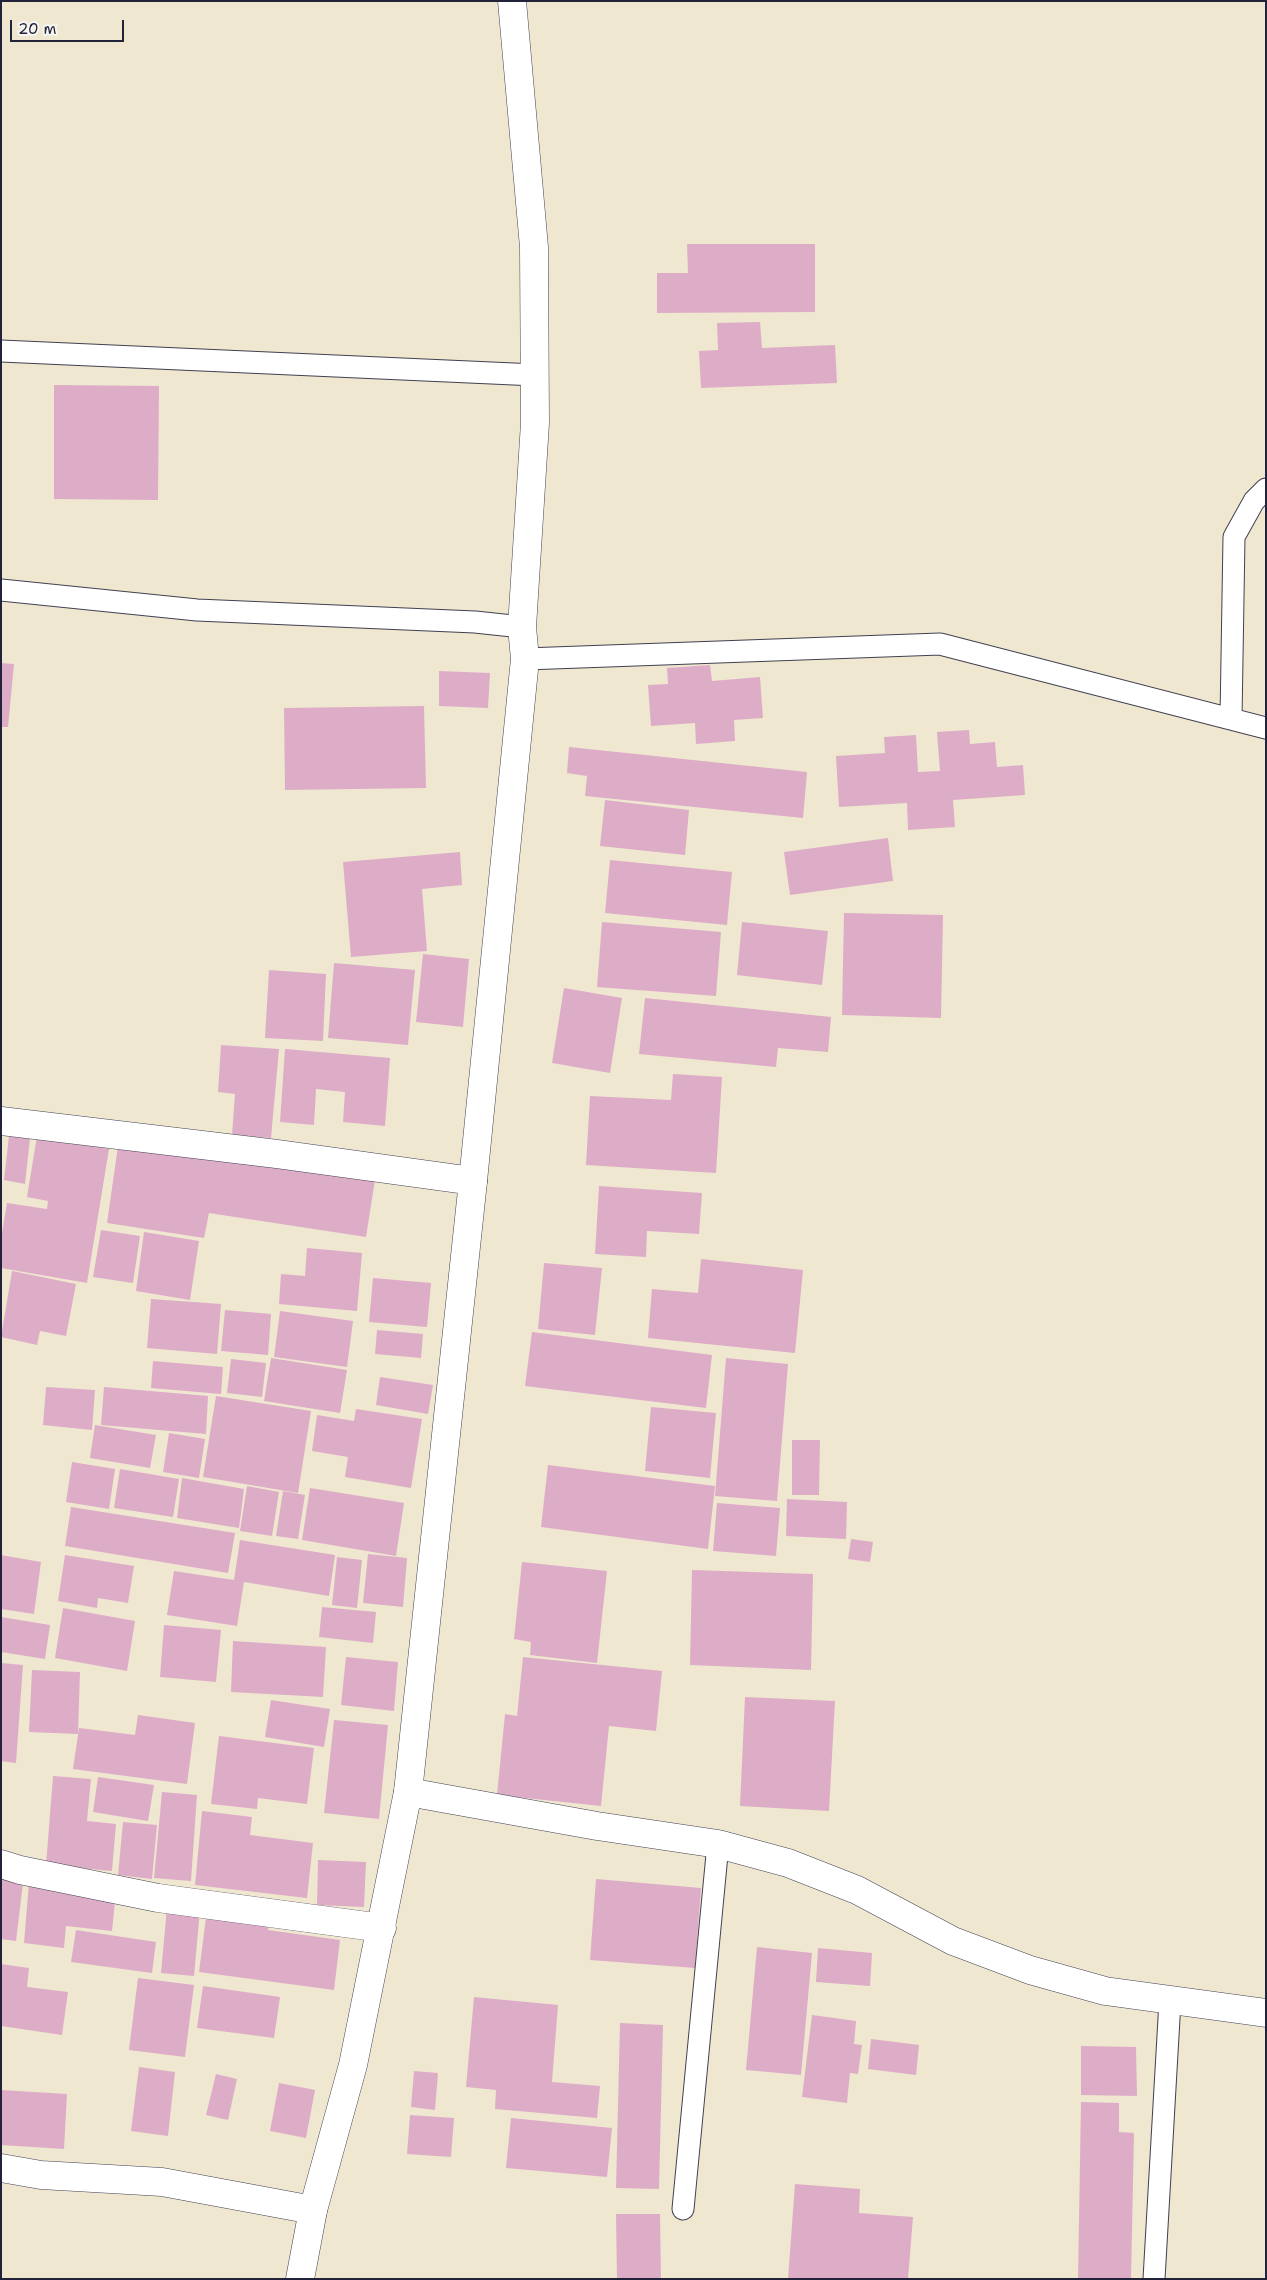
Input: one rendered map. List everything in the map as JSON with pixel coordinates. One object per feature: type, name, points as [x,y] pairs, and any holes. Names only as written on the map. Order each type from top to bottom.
[{"type":"main road","points":[[300,2279],[313,2210],[353,2065],[408,1792],[473,1181],[525,659],[522,627],[535,423],[536,375],[533,229],[512,1]]},
{"type":"main road","points":[[1,1121],[277,1154],[473,1181]]},
{"type":"main road","points":[[408,1792],[597,1826],[718,1844],[788,1863],[858,1890],[952,1941],[1030,1970],[1105,1990],[1170,2001],[1266,2013]]},
{"type":"main road","points":[[1,1864],[20,1870],[158,1898],[382,1928]]},
{"type":"main road","points":[[1,2168],[41,2175],[162,2182],[313,2210]]},
{"type":"lane","points":[[1,351],[536,375]]},
{"type":"lane","points":[[1231,719],[1234,537],[1254,501],[1266,489]]},
{"type":"lane","points":[[1,590],[197,610],[475,622],[522,627]]},
{"type":"lane","points":[[525,659],[940,644],[1266,728]]},
{"type":"lane","points":[[683,2209],[718,1844]]},
{"type":"lane","points":[[1154,2279],[1170,2001]]},
{"type":"building","points":[[687,244],[815,244],[815,312],[657,313],[657,273],[688,273]]},
{"type":"building","points":[[760,322],[762,348],[835,345],[837,383],[701,388],[699,351],[718,350],[717,323]]},
{"type":"building","points":[[54,385],[159,386],[158,500],[54,499]]},
{"type":"building","points":[[1,663],[14,664],[8,727],[1,727]]},
{"type":"building","points":[[710,665],[712,681],[760,677],[763,718],[734,720],[735,741],[696,744],[695,723],[651,726],[648,685],[668,684],[667,668]]},
{"type":"building","points":[[439,671],[490,673],[488,708],[439,706]]},
{"type":"building","points":[[424,706],[426,788],[285,790],[284,708]]},
{"type":"building","points":[[969,730],[970,744],[995,742],[997,767],[1023,765],[1025,795],[953,800],[955,827],[908,830],[907,803],[839,807],[836,756],[885,753],[884,737],[916,735],[918,772],[940,771],[937,732]]},
{"type":"building","points":[[569,747],[807,772],[803,818],[585,796],[587,776],[567,773]]},
{"type":"building","points":[[605,800],[689,810],[685,855],[600,846]]},
{"type":"building","points":[[888,838],[893,881],[790,895],[784,852]]},
{"type":"building","points":[[460,852],[462,885],[422,889],[427,951],[351,957],[343,862]]},
{"type":"building","points":[[610,860],[732,872],[727,925],[605,913]]},
{"type":"building","points":[[844,913],[943,915],[941,1018],[842,1015]]},
{"type":"building","points":[[602,922],[721,932],[716,996],[597,987]]},
{"type":"building","points":[[742,922],[828,931],[822,985],[737,975]]},
{"type":"building","points":[[423,954],[469,959],[463,1027],[416,1022]]},
{"type":"building","points":[[334,963],[415,970],[408,1045],[328,1038]]},
{"type":"building","points":[[269,970],[326,974],[323,1041],[265,1038]]},
{"type":"building","points":[[564,988],[622,998],[610,1073],[552,1063]]},
{"type":"building","points":[[645,998],[831,1017],[828,1052],[778,1048],[776,1067],[639,1054]]},
{"type":"building","points":[[221,1045],[279,1049],[271,1138],[232,1135],[235,1094],[218,1092]]},
{"type":"building","points":[[285,1049],[390,1058],[385,1126],[343,1122],[345,1092],[316,1089],[314,1125],[280,1122]]},
{"type":"building","points":[[673,1074],[722,1077],[716,1173],[586,1165],[590,1096],[671,1100]]},
{"type":"building","points":[[9,1136],[30,1139],[25,1184],[4,1180]]},
{"type":"building","points":[[37,1136],[109,1149],[87,1283],[1,1268],[1,1239],[7,1203],[47,1209],[48,1201],[27,1197]]},
{"type":"building","points":[[119,1139],[375,1180],[366,1237],[209,1213],[204,1238],[107,1223]]},
{"type":"building","points":[[599,1186],[702,1193],[699,1234],[647,1231],[646,1257],[595,1254]]},
{"type":"building","points":[[101,1230],[140,1236],[133,1283],[93,1277]]},
{"type":"building","points":[[144,1232],[199,1241],[190,1300],[136,1291]]},
{"type":"building","points":[[307,1248],[362,1253],[357,1311],[279,1304],[281,1274],[305,1276]]},
{"type":"building","points":[[701,1259],[803,1270],[795,1353],[648,1338],[652,1289],[698,1293]]},
{"type":"building","points":[[544,1263],[602,1268],[595,1335],[538,1329]]},
{"type":"building","points":[[12,1271],[76,1284],[66,1336],[40,1331],[37,1345],[1,1337]]},
{"type":"building","points":[[373,1278],[431,1283],[427,1327],[369,1322]]},
{"type":"building","points":[[151,1299],[221,1304],[217,1354],[147,1348]]},
{"type":"building","points":[[225,1310],[271,1314],[268,1355],[221,1351]]},
{"type":"building","points":[[280,1311],[353,1321],[347,1367],[274,1357]]},
{"type":"building","points":[[377,1330],[423,1334],[421,1358],[375,1354]]},
{"type":"building","points":[[532,1332],[712,1355],[706,1408],[525,1386]]},
{"type":"building","points":[[271,1358],[347,1370],[340,1413],[264,1401]]},
{"type":"building","points":[[726,1358],[788,1364],[777,1501],[715,1496]]},
{"type":"building","points":[[231,1359],[266,1363],[262,1397],[227,1393]]},
{"type":"building","points":[[153,1361],[223,1367],[221,1394],[151,1388]]},
{"type":"building","points":[[380,1377],[433,1385],[428,1414],[376,1405]]},
{"type":"building","points":[[46,1387],[95,1390],[92,1430],[43,1425]]},
{"type":"building","points":[[104,1387],[208,1396],[206,1434],[101,1425]]},
{"type":"building","points":[[216,1396],[311,1411],[298,1493],[203,1477]]},
{"type":"building","points":[[651,1407],[716,1413],[710,1478],[645,1471]]},
{"type":"building","points":[[356,1409],[422,1419],[411,1488],[345,1477],[348,1457],[312,1451],[317,1415],[354,1421]]},
{"type":"building","points":[[95,1425],[156,1435],[150,1468],[90,1458]]},
{"type":"building","points":[[169,1433],[205,1439],[199,1478],[163,1472]]},
{"type":"building","points":[[792,1440],[820,1440],[819,1495],[792,1495]]},
{"type":"building","points":[[72,1462],[115,1469],[109,1509],[66,1502]]},
{"type":"building","points":[[548,1465],[715,1486],[708,1549],[541,1527]]},
{"type":"building","points":[[120,1469],[179,1479],[173,1517],[114,1508]]},
{"type":"building","points":[[182,1478],[244,1489],[239,1528],[177,1518]]},
{"type":"building","points":[[247,1486],[279,1492],[272,1536],[240,1531]]},
{"type":"building","points":[[310,1488],[404,1503],[396,1556],[302,1540]]},
{"type":"building","points":[[283,1491],[305,1495],[298,1539],[276,1536]]},
{"type":"building","points":[[787,1499],[847,1502],[846,1539],[786,1536]]},
{"type":"building","points":[[717,1503],[780,1508],[776,1556],[713,1551]]},
{"type":"building","points":[[71,1507],[235,1533],[228,1573],[65,1546]]},
{"type":"building","points":[[851,1539],[873,1542],[870,1562],[848,1559]]},
{"type":"building","points":[[240,1540],[335,1555],[329,1596],[244,1582],[237,1626],[167,1615],[174,1571],[234,1580]]},
{"type":"building","points":[[368,1554],[407,1558],[403,1607],[363,1603]]},
{"type":"building","points":[[1,1555],[41,1562],[34,1614],[1,1609]]},
{"type":"building","points":[[65,1555],[134,1566],[128,1603],[98,1598],[97,1608],[58,1601]]},
{"type":"building","points":[[337,1557],[362,1560],[357,1608],[332,1605]]},
{"type":"building","points":[[522,1562],[607,1571],[597,1663],[530,1655],[531,1642],[514,1639]]},
{"type":"building","points":[[692,1570],[813,1574],[811,1670],[690,1665]]},
{"type":"building","points":[[322,1607],[376,1612],[373,1643],[319,1637]]},
{"type":"building","points":[[63,1608],[135,1621],[127,1671],[55,1658]]},
{"type":"building","points":[[1,1617],[50,1625],[45,1659],[1,1652]]},
{"type":"building","points":[[164,1625],[221,1630],[216,1682],[160,1677]]},
{"type":"building","points":[[233,1641],[326,1647],[323,1697],[231,1692]]},
{"type":"building","points":[[346,1657],[398,1662],[394,1711],[341,1705]]},
{"type":"building","points":[[523,1657],[662,1671],[656,1731],[609,1726],[601,1806],[497,1795],[505,1714],[517,1716]]},
{"type":"building","points":[[1,1663],[23,1665],[16,1763],[1,1761]]},
{"type":"building","points":[[32,1670],[80,1672],[78,1734],[29,1732]]},
{"type":"building","points":[[745,1697],[835,1701],[829,1811],[740,1806]]},
{"type":"building","points":[[271,1700],[330,1709],[324,1747],[265,1737]]},
{"type":"building","points":[[138,1715],[195,1723],[187,1784],[73,1769],[79,1728],[135,1735]]},
{"type":"building","points":[[334,1720],[388,1725],[379,1819],[324,1813]]},
{"type":"building","points":[[219,1736],[314,1748],[307,1804],[258,1798],[257,1809],[211,1804]]},
{"type":"building","points":[[53,1776],[91,1779],[87,1821],[116,1824],[112,1871],[46,1865]]},
{"type":"building","points":[[98,1777],[154,1785],[148,1821],[93,1812]]},
{"type":"building","points":[[162,1792],[197,1795],[191,1881],[154,1878]]},
{"type":"building","points":[[202,1811],[252,1817],[250,1835],[313,1843],[307,1898],[195,1885]]},
{"type":"building","points":[[123,1822],[157,1825],[152,1879],[118,1875]]},
{"type":"building","points":[[318,1860],[366,1862],[364,1907],[317,1905]]},
{"type":"building","points":[[1,1872],[24,1875],[16,1941],[1,1939]]},
{"type":"building","points":[[596,1879],[701,1888],[695,1968],[590,1960]]},
{"type":"building","points":[[29,1883],[116,1892],[112,1931],[66,1926],[64,1948],[24,1943]]},
{"type":"building","points":[[167,1907],[200,1910],[194,1976],[161,1973]]},
{"type":"building","points":[[207,1910],[269,1919],[268,1930],[340,1940],[334,1990],[199,1972]]},
{"type":"building","points":[[76,1930],[156,1942],[152,1973],[71,1962]]},
{"type":"building","points":[[757,1947],[812,1953],[801,2075],[746,2070]]},
{"type":"building","points":[[818,1948],[872,1953],[870,1986],[816,1982]]},
{"type":"building","points":[[1,1964],[29,1968],[27,1987],[68,1992],[62,2035],[1,2026]]},
{"type":"building","points":[[138,1978],[194,1985],[185,2057],[129,2050]]},
{"type":"building","points":[[203,1986],[280,1997],[274,2038],[197,2028]]},
{"type":"building","points":[[474,1997],[558,2005],[552,2082],[600,2086],[597,2118],[495,2109],[496,2090],[466,2087]]},
{"type":"building","points":[[812,2015],[856,2021],[854,2044],[862,2045],[858,2074],[850,2073],[847,2103],[802,2097]]},
{"type":"building","points":[[620,2023],[663,2025],[659,2189],[616,2188]]},
{"type":"building","points":[[871,2039],[919,2045],[916,2075],[868,2069]]},
{"type":"building","points":[[1081,2046],[1136,2047],[1137,2096],[1081,2095]]},
{"type":"building","points":[[139,2067],[175,2072],[168,2136],[131,2131]]},
{"type":"building","points":[[414,2071],[438,2073],[435,2110],[411,2107]]},
{"type":"building","points":[[216,2074],[237,2079],[228,2120],[206,2115]]},
{"type":"building","points":[[279,2083],[315,2090],[306,2138],[270,2131]]},
{"type":"building","points":[[1,2090],[67,2094],[64,2149],[1,2145]]},
{"type":"building","points":[[1081,2102],[1119,2103],[1119,2132],[1134,2133],[1131,2279],[1078,2279]]},
{"type":"building","points":[[410,2115],[454,2118],[451,2157],[407,2154]]},
{"type":"building","points":[[511,2118],[612,2128],[607,2177],[506,2168]]},
{"type":"building","points":[[795,2184],[860,2189],[859,2213],[913,2217],[908,2279],[788,2279]]},
{"type":"building","points":[[616,2214],[660,2214],[661,2279],[617,2279]]}]
